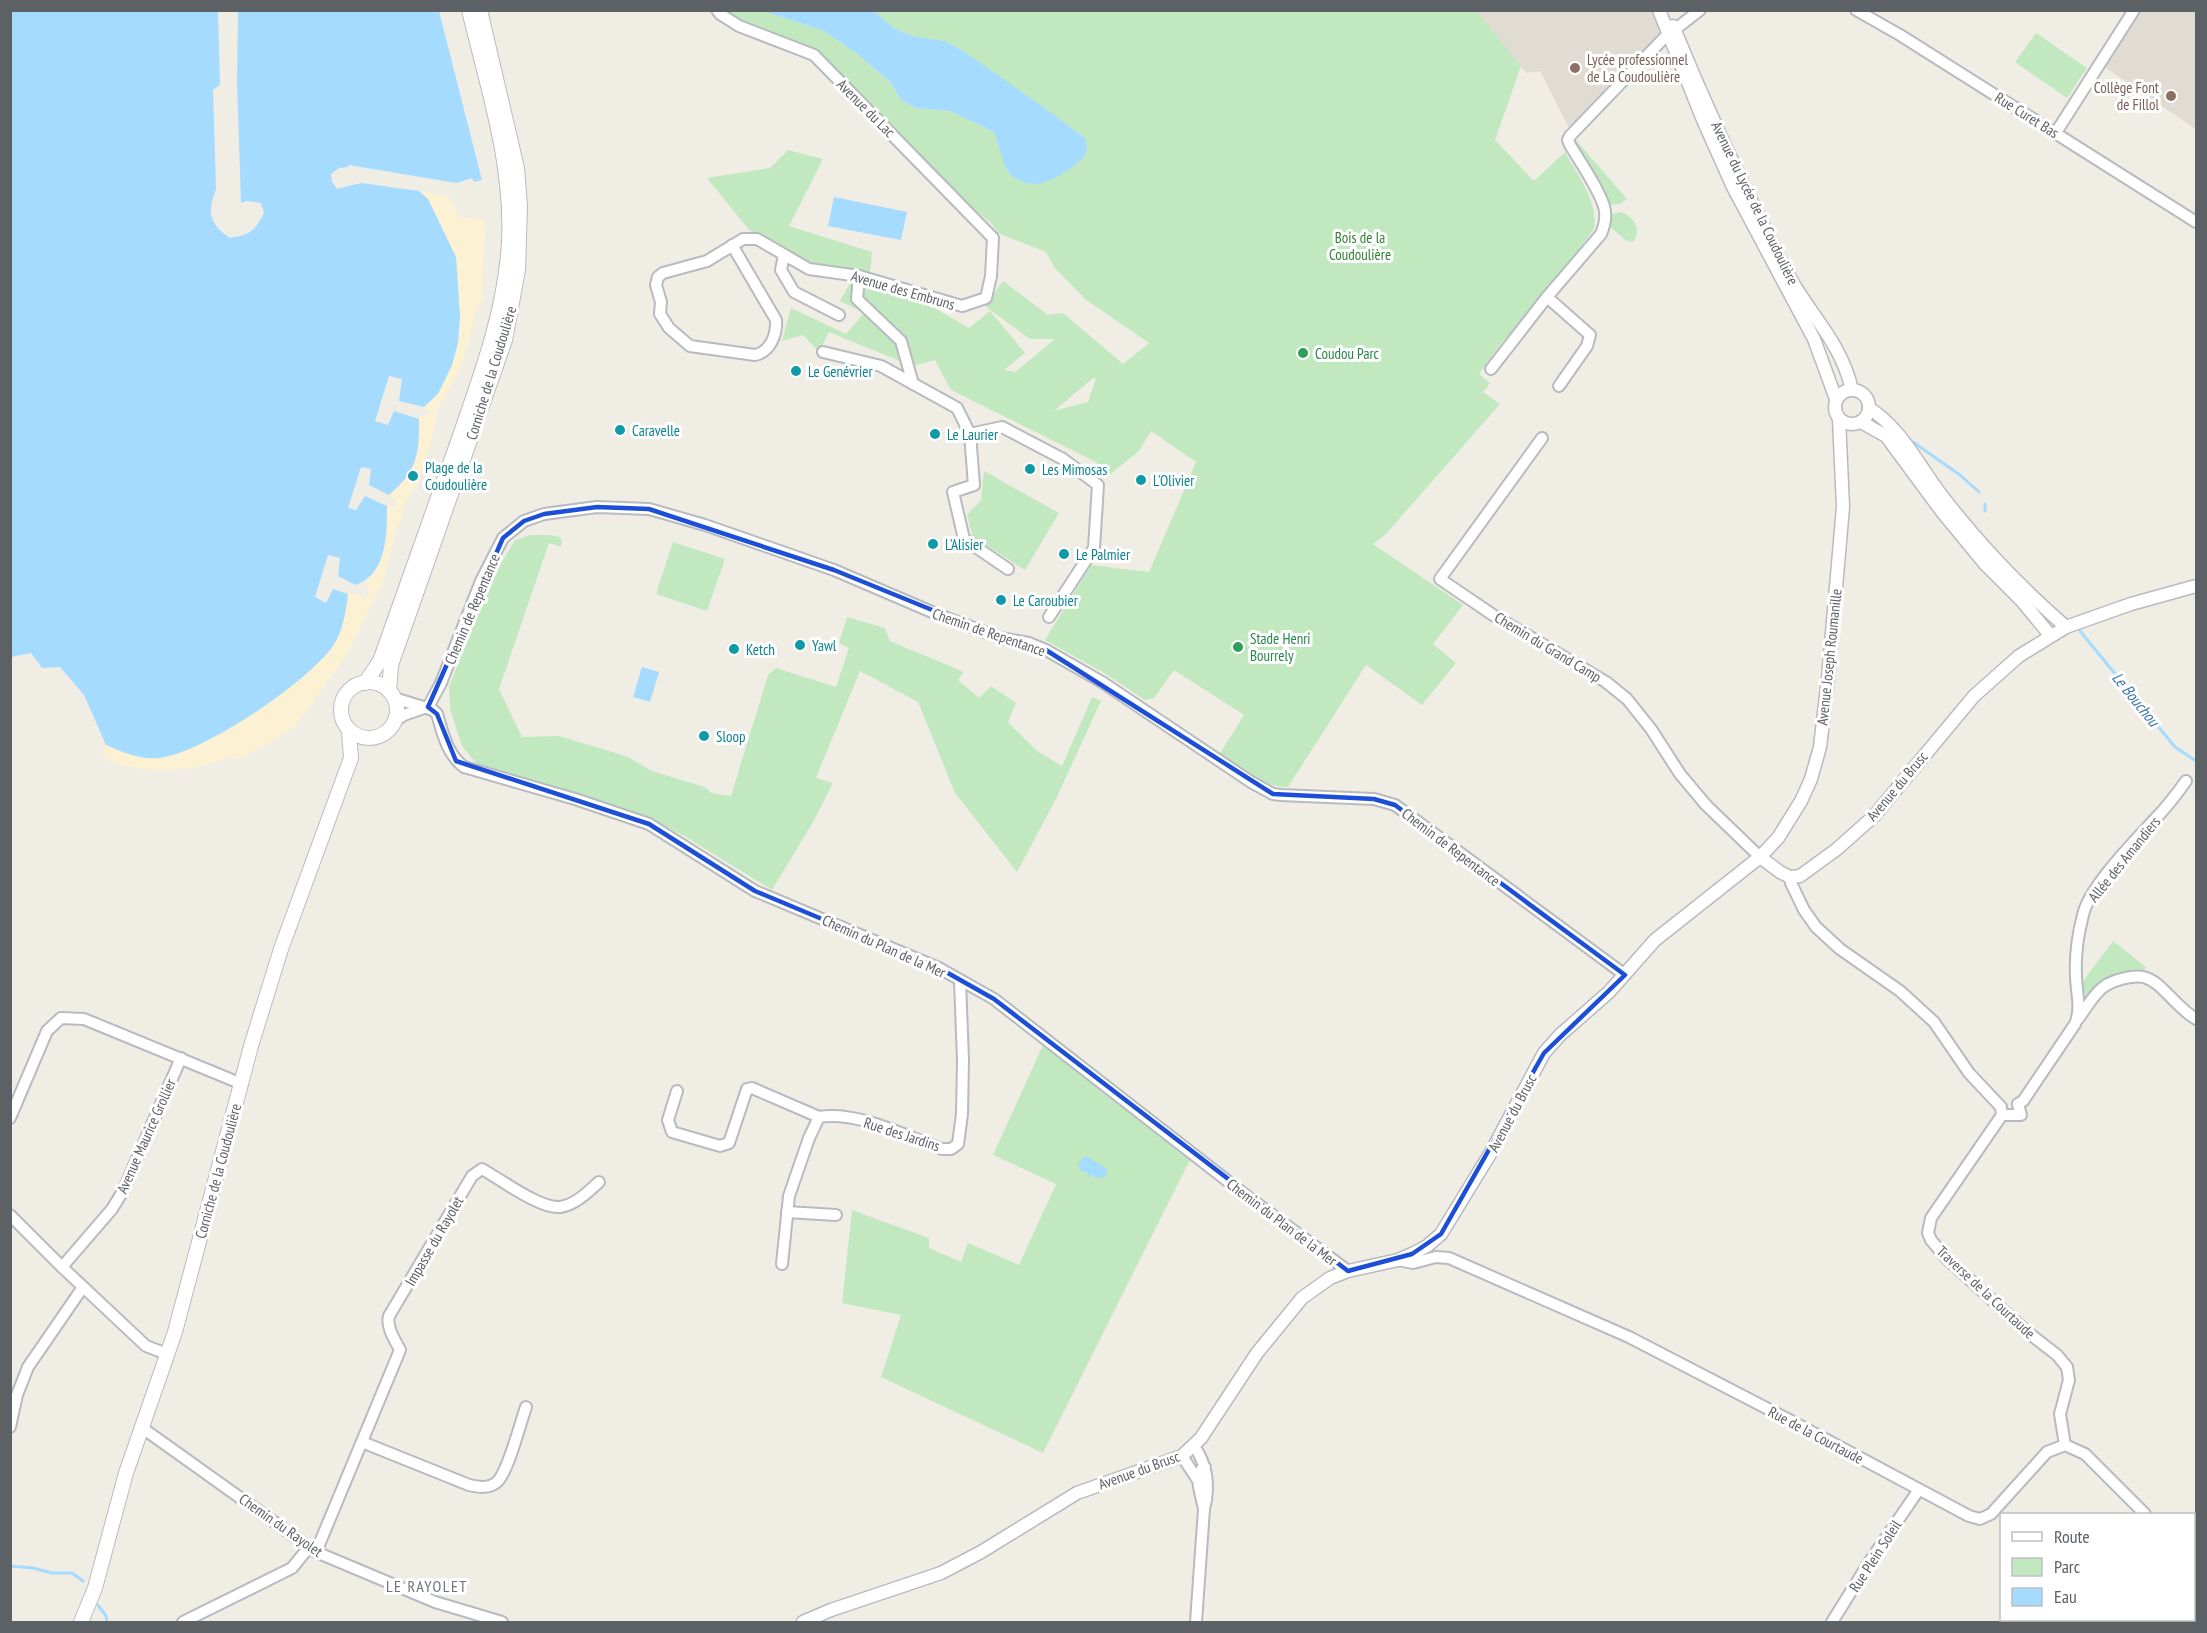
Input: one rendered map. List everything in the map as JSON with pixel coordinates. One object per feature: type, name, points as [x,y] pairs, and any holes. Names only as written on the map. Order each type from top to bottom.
[{"type":"main road","name":"Corniche de la Coudoulière","points":[[365,683],[380,661],[483,368],[503,294],[509,240],[505,168],[499,132],[468,10]]},
{"type":"main road","name":"Corniche de la Coudoulière","points":[[391,694],[391,665],[505,340],[518,270],[520,206],[517,168],[480,10]]},
{"type":"main road","points":[[351,758],[362,745],[385,733],[395,721],[396,705],[391,694],[378,684],[365,683],[349,690],[341,706],[342,721],[359,737],[371,739]]},
{"type":"main road","points":[[350,731],[351,758]]},
{"type":"main road","name":"Corniche de la Coudoulière","points":[[81,1623],[95,1588],[141,1427],[183,1304],[242,1084],[291,920],[351,758]]},
{"type":"street","name":"Avenue du Lac","points":[[717,10],[739,26],[814,55],[993,238]]},
{"type":"street","name":"Avenue du Lycée de la Coudoulière","points":[[1659,10],[1672,33],[1741,182],[1788,274],[1835,345],[1848,374],[1852,390]]},
{"type":"street","name":"Avenue du Lycée de la Coudoulière","points":[[1666,10],[1703,120],[1743,207],[1814,339],[1836,399]]},
{"type":"street","points":[[1491,369],[1547,297],[1601,234],[1605,223],[1605,210],[1590,178],[1570,145],[1568,140],[1570,136],[1672,33],[1700,10]]},
{"type":"street","name":"Rue Curet Bas","points":[[1856,10],[1900,35],[2196,222]]},
{"type":"street","points":[[2055,134],[2134,10]]},
{"type":"street","name":"Avenue des Embruns","points":[[733,245],[776,320],[777,326],[769,347],[760,354],[745,354],[690,346],[669,328],[660,314],[661,302],[656,285],[658,277],[663,273],[707,261],[742,239],[752,238],[809,269],[859,276],[962,306],[986,298],[991,276],[993,238]]},
{"type":"street","points":[[784,255],[781,270],[794,292],[839,315]]},
{"type":"street","points":[[859,276],[857,299],[901,341],[913,384]]},
{"type":"street","points":[[1547,297],[1590,335],[1587,346],[1559,386]]},
{"type":"street","points":[[823,352],[881,366],[957,408],[970,434],[974,485],[953,492],[964,539],[1008,569]]},
{"type":"street","points":[[1840,440],[1857,423],[1868,413],[1869,408],[1864,395],[1852,390],[1843,392],[1836,399],[1834,409],[1839,419],[1843,422],[1857,423],[1886,436],[1943,513],[1985,564],[2050,635]]},
{"type":"street","points":[[1869,408],[1886,418],[1941,495],[1994,560],[2066,627]]},
{"type":"street","name":"Avenue Joseph Roumanille","points":[[1761,856],[1778,838],[1801,801],[1811,779],[1820,747],[1843,507],[1839,419]]},
{"type":"street","points":[[970,434],[1002,427],[1063,459],[1098,485],[1094,548],[1049,617]]},
{"type":"street","name":"Chemin du Grand Camp","points":[[1542,438],[1440,579],[1493,615],[1606,682],[1627,699],[1651,729],[1680,774],[1706,805],[1761,856]]},
{"type":"street","name":"Chemin de Repentance","points":[[428,707],[441,684],[481,581],[503,538],[524,521],[544,514],[597,507],[649,509],[705,525],[834,570],[928,611],[990,634],[1046,650],[1102,682],[1251,782],[1273,794],[1374,799],[1395,805],[1624,975]]},
{"type":"street","name":"Avenue du Brusc","points":[[1790,877],[1800,876],[1838,849],[1874,816],[1974,696],[2019,656],[2066,627],[2131,604],[2196,586]]},
{"type":"street","points":[[391,694],[428,707]]},
{"type":"street","points":[[395,721],[404,715],[428,707]]},
{"type":"street","name":"Chemin du Plan de la Mer","points":[[428,707],[437,714],[445,741],[456,761],[464,767],[575,799],[649,824],[755,891],[939,968],[994,999],[1252,1200],[1348,1271]]},
{"type":"street","name":"Allée des Amandiers","points":[[2002,1111],[2019,1110],[2075,1024],[2079,1014],[2077,955],[2083,913],[2087,902],[2140,834],[2165,808],[2186,781]]},
{"type":"street","points":[[1761,856],[1780,872],[1790,877],[1804,910],[1816,927],[1840,949],[1900,991],[1934,1022],[1969,1073],[2002,1111]]},
{"type":"street","name":"Avenue du Brusc","points":[[803,1623],[831,1610],[941,1573],[981,1552],[1077,1493],[1182,1456],[1194,1446],[1257,1353],[1291,1309],[1315,1287],[1348,1271],[1398,1260],[1435,1240],[1448,1226],[1490,1154],[1544,1053],[1560,1035],[1609,992],[1655,940],[1761,856]]},
{"type":"street","points":[[2075,1024],[2106,983],[2137,976],[2145,976],[2156,983],[2196,1019]]},
{"type":"street","name":"Rue des Jardins","points":[[819,1117],[835,1115],[867,1122],[942,1149],[951,1149],[958,1144],[962,1114],[963,1060],[960,981]]},
{"type":"street","points":[[10,1118],[47,1031],[61,1018],[84,1019],[242,1084]]},
{"type":"street","name":"Avenue Maurice Grollier","points":[[62,1267],[112,1209],[123,1191],[181,1058]]},
{"type":"street","points":[[677,1091],[669,1120],[669,1128],[672,1132],[720,1146],[729,1143],[747,1089],[752,1088],[819,1117],[792,1186],[782,1264]]},
{"type":"street","name":"Traverse de la Courtaude","points":[[2002,1111],[1931,1218],[1928,1233],[1946,1258],[2026,1331],[2058,1355],[2067,1367],[2068,1380],[2061,1414],[2065,1445]]},
{"type":"street","name":"Impasse du Rayolet","points":[[183,1623],[292,1568],[312,1550],[362,1442],[400,1350],[390,1329],[389,1316],[472,1176],[482,1169],[548,1207],[562,1207],[579,1199],[599,1182]]},
{"type":"street","points":[[787,1212],[836,1215]]},
{"type":"street","points":[[10,1215],[146,1346],[167,1354]]},
{"type":"street","points":[[1435,1240],[1432,1253],[1436,1257]]},
{"type":"street","name":"Rue de la Courtaude","points":[[1435,1240],[1449,1258]]},
{"type":"street","name":"Rue de la Courtaude","points":[[1398,1260],[1413,1263],[1436,1257],[1449,1258],[1629,1337],[1795,1423],[1918,1491],[1980,1520],[1990,1514],[2047,1452],[2065,1445]]},
{"type":"street","points":[[10,1427],[17,1395],[28,1367],[83,1287]]},
{"type":"street","points":[[362,1442],[469,1485],[482,1487],[495,1484],[503,1474],[526,1407]]},
{"type":"street","name":"Chemin du Rayolet","points":[[141,1427],[312,1550],[435,1602],[502,1623]]},
{"type":"street","points":[[2065,1445],[2085,1454],[2143,1513]]},
{"type":"street","points":[[1194,1446],[1205,1467],[1208,1487],[1204,1509],[1196,1623]]},
{"type":"street","points":[[1182,1456],[1199,1483]]},
{"type":"street","points":[[1204,1509],[1199,1483],[1201,1470],[1205,1467]]},
{"type":"street","name":"Rue Plein Soleil","points":[[1832,1623],[1870,1561],[1918,1491]]},
{"type":"highlighted area","points":[[597,507],[649,509],[834,570],[1001,638],[1046,650],[1273,794],[1374,799],[1395,805],[1625,975],[1544,1053],[1441,1234],[1412,1254],[1348,1271],[994,999],[939,968],[755,891],[649,824],[456,761],[437,714],[428,707],[503,538],[524,521],[544,514]]},
{"type":"shaded area","name":"Lycée professionnel de La Coudoulière","points":[[1477,11],[1655,11],[1660,21],[1662,34],[1569,128],[1540,71],[1526,73]]},
{"type":"shaded area","name":"Collège Font de Fillol","points":[[2139,11],[2196,11],[2196,125],[2194,128],[2103,66]]},
{"type":"green space","name":"Bois de la Coudoulière","points":[[723,11],[763,11],[824,31],[856,53],[890,82],[901,100],[916,108],[950,111],[994,132],[1009,174],[1085,138],[963,51],[945,41],[916,37],[895,29],[874,11],[1477,11],[1521,66],[1495,140],[1534,181],[1565,152],[1590,199],[1595,219],[1594,229],[1549,290],[1499,346],[1479,374],[1490,383],[1483,392],[1500,404],[1385,535],[1373,544],[1463,605],[1433,644],[1456,663],[1422,705],[1366,665],[1288,787],[1278,786],[1251,776],[1219,755],[1244,715],[1174,670],[1154,698],[1145,700],[1104,673],[1045,640],[1091,565],[1149,572],[1196,462],[1151,431],[1139,451],[1108,476],[1096,462],[951,390],[935,360],[912,366],[829,332],[819,352],[803,335],[782,341],[791,308],[846,334],[864,313],[840,301],[850,283],[917,298],[969,328],[990,311],[1025,353],[1004,370],[1015,372],[1055,339],[1030,339],[985,306],[1003,281],[1048,315],[1063,313],[1123,364],[1149,343],[1085,299],[1054,267],[1046,252],[998,233],[992,224],[953,191],[812,51],[744,24]],"holes":[[[1093,378],[1096,378],[1088,402],[1054,411]]]},
{"type":"green space","points":[[2036,33],[2087,68],[2067,98],[2015,62]]},
{"type":"green space","points":[[1574,138],[1627,199],[1620,204],[1610,205],[1573,141]]},
{"type":"green space","points":[[788,150],[823,159],[789,226],[872,252],[870,272],[809,262],[749,230],[707,178],[770,168]]},
{"type":"green space","points":[[1621,212],[1633,220],[1637,228],[1633,242],[1627,241],[1610,227],[1611,214]]},
{"type":"green space","points":[[984,471],[1059,513],[1025,570],[973,537],[967,515],[981,500]]},
{"type":"green space","points":[[530,535],[560,537],[562,542],[561,547],[549,543],[499,689],[522,737],[559,736],[626,756],[652,771],[705,787],[711,793],[731,796],[768,675],[776,668],[836,687],[849,648],[839,643],[847,617],[885,628],[890,641],[964,672],[958,680],[979,698],[991,686],[1016,703],[1008,722],[1037,751],[1062,766],[1092,697],[1101,701],[1056,799],[1017,872],[955,793],[918,702],[860,671],[816,778],[833,783],[813,822],[772,890],[656,821],[598,801],[495,771],[477,764],[462,746],[450,709],[449,687],[483,600],[498,569],[515,540]]},
{"type":"green space","points":[[673,542],[725,559],[707,611],[656,594]]},
{"type":"green space","points":[[2113,941],[2146,967],[2144,970],[2118,974],[2105,979],[2086,997],[2081,984]]},
{"type":"green space","points":[[1043,1045],[1190,1160],[1043,1453],[881,1377],[901,1315],[842,1303],[852,1210],[929,1238],[929,1248],[961,1262],[968,1243],[1019,1265],[1056,1184],[993,1155]]},
{"type":"sand","name":"Plage de la Coudoulière","points":[[419,191],[447,196],[462,220],[468,217],[485,220],[482,300],[476,312],[464,359],[436,412],[429,450],[417,485],[404,504],[383,582],[348,653],[294,728],[239,760],[231,757],[185,769],[153,770],[107,759],[102,754],[106,745],[139,757],[159,758],[178,754],[201,744],[253,714],[301,678],[333,646],[345,614],[348,594],[356,594],[366,600],[369,591],[365,582],[380,562],[387,538],[387,506],[396,506],[396,500],[389,495],[406,478],[415,461],[419,419],[421,416],[427,417],[429,411],[424,407],[438,394],[452,365],[458,343],[460,316],[456,257],[428,199]]},
{"type":"water","points":[[11,10],[218,11],[220,85],[213,90],[216,189],[211,211],[218,228],[230,238],[251,231],[264,213],[261,203],[247,201],[241,203],[237,82],[238,11],[439,11],[482,180],[474,182],[472,178],[456,183],[349,165],[331,174],[332,182],[337,189],[361,183],[419,191],[428,199],[456,257],[460,316],[458,343],[452,365],[438,394],[424,407],[399,401],[402,379],[389,376],[375,421],[388,425],[394,411],[419,419],[417,452],[406,478],[389,495],[369,485],[371,469],[361,467],[348,508],[356,510],[365,496],[387,506],[385,541],[374,572],[366,580],[355,585],[338,576],[340,558],[328,555],[315,597],[326,603],[333,589],[348,594],[342,627],[333,646],[301,678],[253,714],[201,744],[178,754],[159,758],[139,757],[106,745],[84,695],[60,667],[42,668],[31,653],[11,657]]},
{"type":"water","points":[[763,11],[874,11],[895,29],[916,37],[945,41],[963,51],[1085,138],[1086,152],[1074,166],[1047,182],[1030,184],[1022,181],[1008,172],[994,132],[950,111],[916,108],[901,100],[890,82],[856,53],[824,31]]},
{"type":"water","points":[[834,197],[907,212],[901,240],[828,226]]},
{"type":"water","points":[[642,667],[659,672],[650,702],[633,697]]},
{"type":"water","points":[[1086,1156],[1107,1169],[1106,1177],[1088,1176],[1087,1172],[1079,1168],[1078,1163]]},
{"type":"waterway","name":"Le Bouchou","points":[[1913,442],[1960,475],[1979,492]]},
{"type":"waterway","name":"Le Bouchou","points":[[1985,504],[1985,511]]},
{"type":"waterway","name":"Le Bouchou","points":[[2080,631],[2175,747],[2196,761]]},
{"type":"waterway","name":"LE RAYOLET","points":[[10,1566],[33,1568],[52,1573],[72,1573],[83,1581]]},
{"type":"waterway","name":"LE RAYOLET","points":[[98,1605],[106,1616],[107,1622]]},
{"type":"place","name":"Lycée professionnel de La Coudoulière","points":[[1575,68]]},
{"type":"place","name":"Collège Font de Fillol","points":[[2171,96]]},
{"type":"place","name":"Coudou Parc","points":[[1303,353]]},
{"type":"place","name":"Le Genévrier","points":[[796,371]]},
{"type":"place","name":"Caravelle","points":[[620,430]]},
{"type":"place","name":"Le Laurier","points":[[935,434]]},
{"type":"place","name":"Les Mimosas","points":[[1030,469]]},
{"type":"place","name":"Plage de la Coudoulière","points":[[413,476]]},
{"type":"place","name":"L'Olivier","points":[[1141,480]]},
{"type":"place","name":"L'Alisier","points":[[933,544]]},
{"type":"place","name":"Le Palmier","points":[[1064,554]]},
{"type":"place","name":"Le Caroubier","points":[[1001,600]]},
{"type":"place","name":"Yawl","points":[[800,645]]},
{"type":"place","name":"Stade Henri Bourrely","points":[[1238,647]]},
{"type":"place","name":"Ketch","points":[[734,649]]},
{"type":"place","name":"Sloop","points":[[704,736]]},
{"type":"district","name":"LE RAYOLET","points":[[427,1586]]}]
